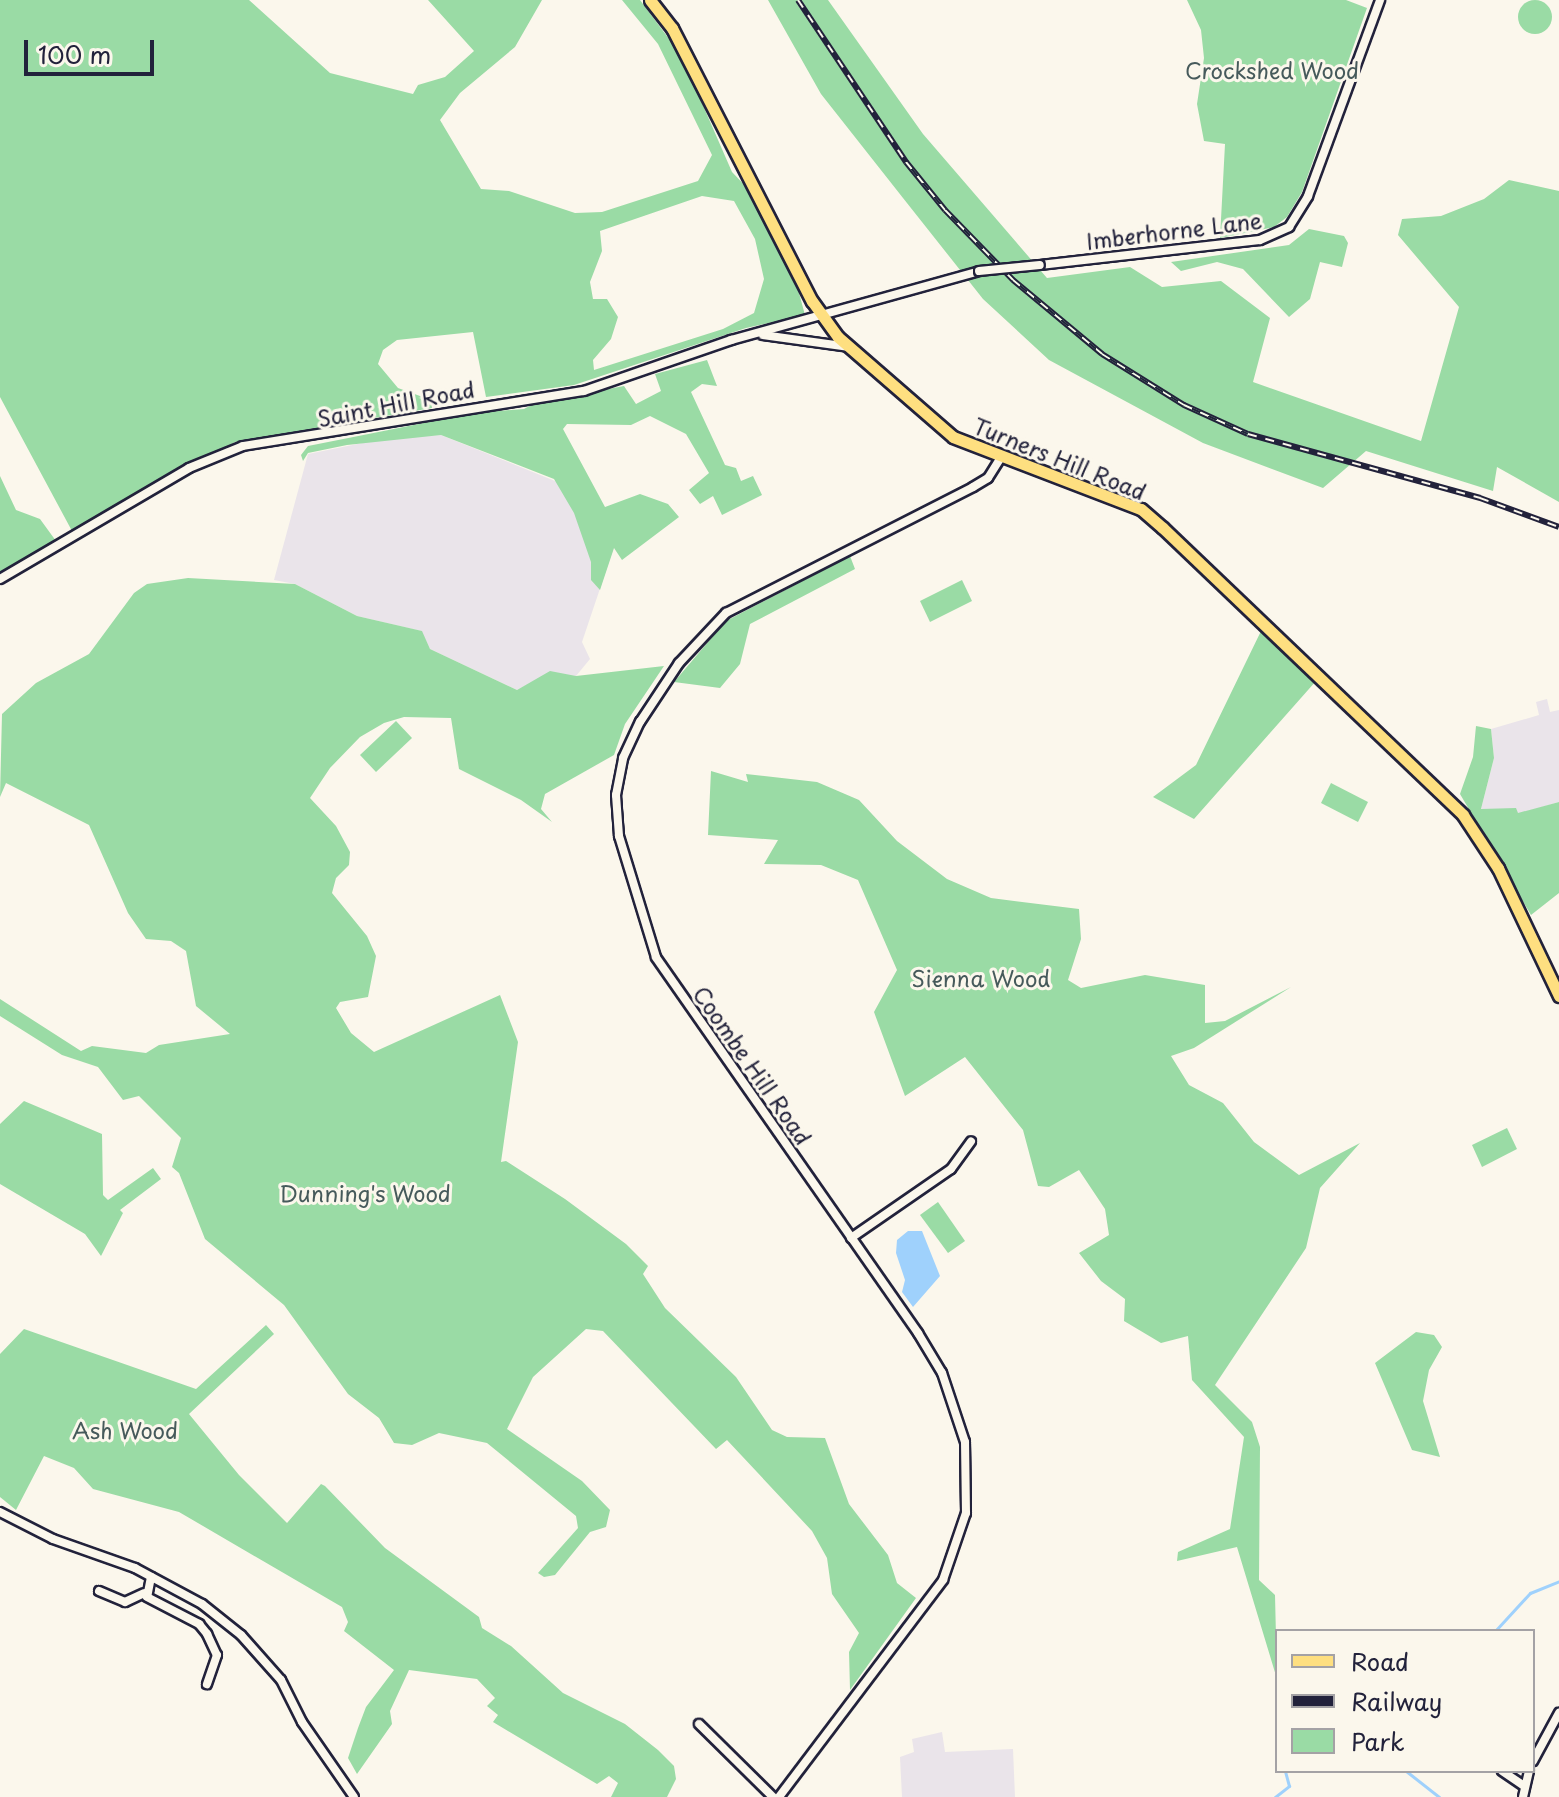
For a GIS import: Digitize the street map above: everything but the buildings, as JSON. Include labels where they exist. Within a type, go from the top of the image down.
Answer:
[{"type":"main road","name":"Turners Hill Road","points":[[650,0],[672,28],[823,318],[850,347],[953,437],[1141,509],[1463,815],[1498,868],[1559,996]]},
{"type":"street","name":"Imberhorne Lane","points":[[823,318],[871,299],[979,271],[1260,240],[1289,227],[1308,196],[1380,0]]},
{"type":"street","name":"Saint Hill Road","points":[[0,579],[211,456],[243,446],[460,408],[584,391],[756,333],[823,318]]},
{"type":"street","points":[[756,333],[850,347]]},
{"type":"street","name":"Coombe Hill Road","points":[[779,1797],[943,1580],[966,1513],[965,1442],[942,1373],[656,957],[619,836],[616,795],[623,758],[640,722],[679,663],[726,613],[973,487],[988,478],[1001,457]]},
{"type":"street","points":[[851,1238],[951,1169],[971,1141]]},
{"type":"street","points":[[0,1512],[151,1577],[202,1604],[241,1635],[281,1680],[302,1722],[354,1797]]},
{"type":"street","points":[[99,1591],[125,1602],[144,1593],[151,1577]]},
{"type":"street","points":[[144,1593],[207,1634],[217,1655],[207,1684]]},
{"type":"street","points":[[1535,1757],[1559,1713]]},
{"type":"street","points":[[699,1724],[773,1797]]},
{"type":"street","points":[[1505,1773],[1524,1786]]},
{"type":"street","points":[[1523,1797],[1528,1773]]},
{"type":"shaded area","points":[[441,435],[560,483],[568,479],[614,547],[582,642],[590,659],[576,676],[538,679],[517,690],[430,649],[421,631],[357,616],[295,584],[274,580],[308,454],[387,438]]},
{"type":"shaded area","points":[[1547,699],[1550,712],[1559,710],[1559,802],[1518,814],[1481,809],[1494,758],[1491,729],[1539,715],[1536,702]]},
{"type":"shaded area","points":[[942,1732],[945,1752],[1013,1749],[1015,1797],[902,1797],[900,1757],[914,1752],[912,1739]]},
{"type":"green space","points":[[0,0],[249,0],[330,73],[413,94],[418,85],[445,77],[474,51],[428,0],[542,0],[515,47],[460,93],[440,120],[481,189],[509,191],[575,213],[602,212],[698,181],[712,155],[658,44],[622,0],[640,0],[681,55],[732,172],[754,195],[796,282],[805,315],[746,328],[574,385],[486,397],[473,332],[397,340],[383,350],[378,364],[398,388],[431,400],[432,408],[235,442],[72,531],[0,397]],"holes":[[[702,196],[734,201],[755,239],[764,279],[754,313],[723,329],[594,370],[593,360],[611,339],[618,317],[607,299],[593,299],[590,282],[602,251],[600,231]]]},
{"type":"green space","points":[[768,0],[828,0],[923,134],[1047,278],[1130,267],[1162,287],[1221,281],[1270,318],[1253,382],[1421,441],[1459,307],[1398,235],[1402,219],[1441,216],[1484,199],[1509,180],[1559,191],[1559,502],[1497,467],[1493,491],[1366,451],[1323,488],[1203,443],[1049,360],[983,299],[821,94]]},
{"type":"green space","name":"Crockshed Wood","points":[[1187,0],[1346,0],[1367,8],[1302,192],[1287,217],[1274,227],[1220,238],[1225,144],[1204,141],[1197,104],[1204,58],[1201,30]]},
{"type":"green space","points":[[1535,0],[1547,5],[1552,17],[1547,29],[1535,34],[1523,29],[1518,17],[1523,5]]},
{"type":"green space","points":[[1309,229],[1344,236],[1348,243],[1342,267],[1320,262],[1310,299],[1289,317],[1243,269],[1217,262],[1181,271],[1171,262],[1289,245]]},
{"type":"green space","points":[[707,360],[717,386],[702,384],[691,392],[725,465],[736,468],[741,481],[753,476],[762,495],[722,515],[713,496],[700,504],[689,490],[709,473],[686,434],[650,416],[631,425],[567,424],[563,429],[605,507],[640,494],[668,504],[679,517],[622,560],[614,548],[600,590],[591,580],[591,562],[574,513],[554,479],[441,435],[347,445],[308,453],[303,461],[301,455],[308,446],[474,413],[524,409],[535,403],[624,386],[636,404],[661,391],[655,374]]},
{"type":"green space","points":[[0,476],[16,510],[40,519],[56,541],[0,573]]},
{"type":"green space","points":[[850,556],[855,569],[750,624],[740,664],[720,688],[674,682],[726,621]]},
{"type":"green space","name":"Dunning's Wood","points":[[188,578],[295,584],[357,616],[422,631],[430,649],[517,690],[550,671],[576,676],[664,666],[625,724],[614,755],[545,794],[541,809],[552,822],[521,800],[459,769],[451,718],[404,717],[384,723],[360,737],[330,768],[310,798],[336,826],[350,852],[349,865],[336,878],[332,893],[367,936],[376,956],[368,997],[340,1002],[336,1008],[351,1033],[374,1052],[500,995],[518,1042],[501,1162],[506,1161],[565,1199],[626,1244],[648,1266],[643,1274],[665,1308],[736,1377],[772,1430],[787,1437],[825,1438],[849,1504],[888,1555],[897,1583],[916,1598],[850,1690],[849,1652],[859,1633],[832,1594],[827,1558],[812,1531],[727,1440],[716,1449],[603,1331],[586,1329],[533,1377],[507,1429],[582,1481],[610,1510],[606,1527],[590,1532],[555,1575],[544,1577],[538,1573],[578,1528],[576,1516],[487,1443],[439,1433],[412,1445],[394,1443],[379,1418],[348,1394],[284,1305],[205,1239],[179,1173],[172,1167],[181,1138],[139,1096],[123,1100],[98,1067],[62,1055],[0,1016],[0,999],[81,1051],[92,1046],[146,1053],[159,1045],[230,1034],[196,1006],[186,951],[171,941],[146,939],[128,913],[89,825],[6,783],[0,797],[2,714],[36,683],[89,654],[134,593],[147,584]]},
{"type":"green space","points":[[962,580],[972,601],[930,622],[920,601]]},
{"type":"green space","points":[[1262,629],[1316,681],[1194,819],[1153,797],[1196,765]]},
{"type":"green space","points":[[396,721],[412,738],[376,772],[360,755]]},
{"type":"green space","points":[[1476,726],[1491,729],[1494,758],[1481,809],[1516,808],[1518,813],[1559,802],[1559,893],[1531,915],[1460,794],[1473,757]]},
{"type":"green space","name":"Sienna Wood","points":[[711,771],[748,782],[746,774],[817,782],[859,800],[897,841],[947,879],[991,898],[1079,909],[1081,939],[1068,980],[1081,988],[1145,975],[1205,985],[1205,1023],[1225,1021],[1291,987],[1194,1048],[1171,1056],[1189,1085],[1223,1103],[1254,1142],[1299,1175],[1360,1143],[1320,1188],[1306,1248],[1215,1385],[1252,1422],[1260,1447],[1259,1580],[1275,1595],[1275,1672],[1237,1547],[1177,1561],[1178,1552],[1230,1529],[1244,1437],[1192,1380],[1188,1336],[1161,1343],[1124,1321],[1125,1299],[1101,1281],[1079,1253],[1109,1235],[1105,1209],[1079,1170],[1049,1187],[1038,1186],[1023,1130],[965,1057],[905,1096],[874,1012],[897,970],[858,880],[821,865],[764,864],[778,840],[708,835]]},
{"type":"green space","points":[[1331,783],[1368,802],[1358,822],[1321,803]]},
{"type":"green space","points":[[24,1101],[102,1134],[103,1195],[108,1200],[153,1168],[161,1179],[120,1210],[123,1213],[101,1256],[85,1234],[0,1184],[0,1124]]},
{"type":"green space","points":[[1507,1128],[1517,1149],[1482,1167],[1472,1145]]},
{"type":"green space","points":[[938,1202],[965,1241],[948,1253],[920,1215]]},
{"type":"green space","name":"Ash Wood","points":[[266,1325],[274,1334],[189,1414],[239,1475],[287,1523],[321,1484],[325,1486],[385,1548],[479,1617],[482,1628],[511,1646],[563,1693],[625,1724],[658,1750],[674,1766],[676,1779],[667,1797],[611,1797],[618,1783],[609,1776],[597,1784],[493,1722],[498,1715],[487,1706],[495,1698],[477,1679],[409,1670],[390,1711],[392,1724],[357,1774],[348,1758],[358,1728],[366,1707],[394,1670],[344,1631],[348,1622],[342,1607],[179,1512],[93,1489],[74,1468],[44,1456],[16,1510],[0,1497],[0,1354],[24,1329],[196,1389]]},
{"type":"green space","points":[[1416,1332],[1434,1335],[1442,1347],[1429,1370],[1423,1401],[1440,1457],[1412,1450],[1375,1363]]},
{"type":"water","points":[[908,1231],[922,1231],[940,1276],[913,1307],[902,1292],[905,1280],[896,1253],[897,1240]]},
{"type":"waterway","points":[[1497,1629],[1530,1593],[1559,1581]]},
{"type":"waterway","points":[[1275,1797],[1289,1786],[1286,1773]]},
{"type":"waterway","points":[[1409,1773],[1439,1797]]},
{"type":"railway","points":[[798,0],[906,162],[945,210],[1013,280],[1102,354],[1184,405],[1248,434],[1480,498],[1559,527]]}]
